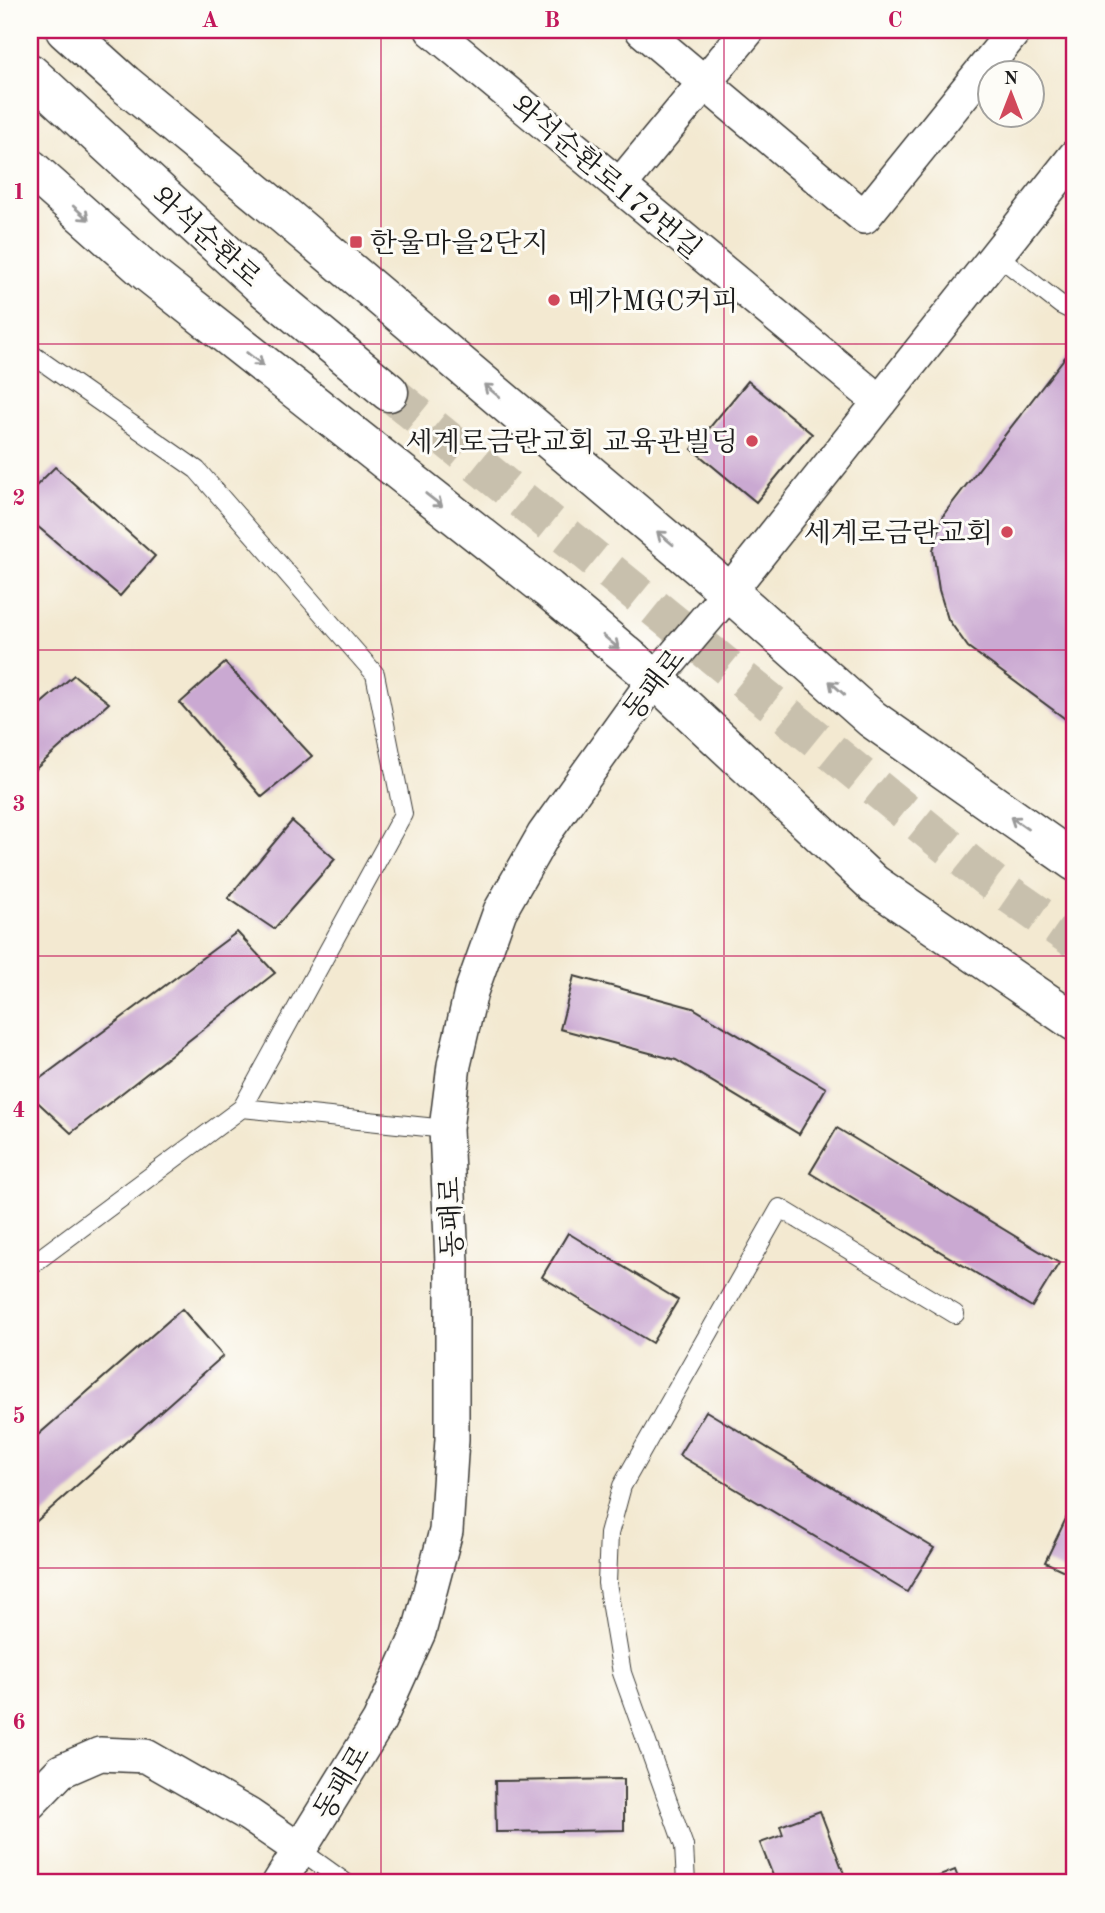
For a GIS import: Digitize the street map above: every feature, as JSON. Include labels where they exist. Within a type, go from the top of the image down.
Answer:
[{"type":"street","points":[[65,30],[125,84],[729,592],[872,719],[1075,862]]},
{"type":"street","name":"와석순환로172번길","points":[[432,30],[880,402]]},
{"type":"street","points":[[642,30],[864,217],[1015,30]]},
{"type":"street","points":[[620,185],[748,30]]},
{"type":"street","name":"와석순환로","points":[[30,73],[265,289],[389,392]]},
{"type":"street","points":[[729,592],[1075,156]]},
{"type":"street","points":[[30,168],[148,274],[548,589],[655,679],[874,884],[1075,1023]]},
{"type":"street","name":"동패로","points":[[278,1883],[384,1708],[419,1632],[446,1531],[452,1438],[452,1262],[446,1129],[454,1065],[471,992],[500,911],[544,834],[655,679],[729,592]]},
{"type":"street","points":[[30,1803],[61,1771],[100,1754],[146,1756],[249,1815],[300,1850]]},
{"type":"lane","points":[[997,255],[1061,305],[1075,312]]},
{"type":"lane","points":[[30,354],[197,470],[374,674],[403,814],[242,1108],[30,1266]]},
{"type":"lane","points":[[242,1108],[446,1129]]},
{"type":"lane","points":[[686,1883],[684,1846],[622,1673],[607,1583],[609,1534],[622,1486],[780,1209],[955,1314]]},
{"type":"lane","points":[[300,1850],[346,1883]]},
{"type":"building","name":"세계로금란교회","points":[[1069,352],[1075,356],[1075,726],[968,647],[948,619],[939,590],[933,550],[944,514]]},
{"type":"building","name":"세계로금란교회 교육관빌딩","points":[[748,381],[812,434],[756,502],[692,449]]},
{"type":"building","points":[[55,467],[155,556],[120,596],[30,520],[30,492]]},
{"type":"building","points":[[225,663],[312,756],[262,797],[180,703]]},
{"type":"building","points":[[74,675],[109,703],[30,774],[30,713]]},
{"type":"building","points":[[292,821],[335,859],[274,929],[228,898]]},
{"type":"building","points":[[237,932],[275,973],[71,1133],[30,1095],[30,1086]]},
{"type":"building","points":[[574,976],[693,1008],[826,1088],[799,1134],[676,1060],[560,1029]]},
{"type":"building","points":[[837,1128],[1059,1263],[1032,1307],[810,1173]]},
{"type":"building","points":[[568,1233],[678,1300],[652,1343],[542,1277]]},
{"type":"building","points":[[182,1309],[223,1356],[30,1527],[30,1442]]},
{"type":"building","points":[[706,1411],[934,1548],[907,1592],[679,1455]]},
{"type":"building","points":[[1075,1500],[1075,1576],[1045,1562]]},
{"type":"building","points":[[624,1779],[624,1830],[496,1832],[495,1781]]},
{"type":"building","points":[[820,1811],[846,1879],[837,1883],[776,1883],[760,1843],[783,1835],[780,1826]]},
{"type":"building","points":[[955,1870],[960,1883],[922,1883]]},
{"type":"tunnel","points":[[389,392],[993,883],[1075,940]]},
{"type":"place","name":"한울마을2단지","points":[[356,242]]},
{"type":"place","name":"메가MGC커피","points":[[554,300]]},
{"type":"place","name":"세계로금란교회 교육관빌딩","points":[[752,441]]},
{"type":"place","name":"세계로금란교회","points":[[1007,532]]}]
